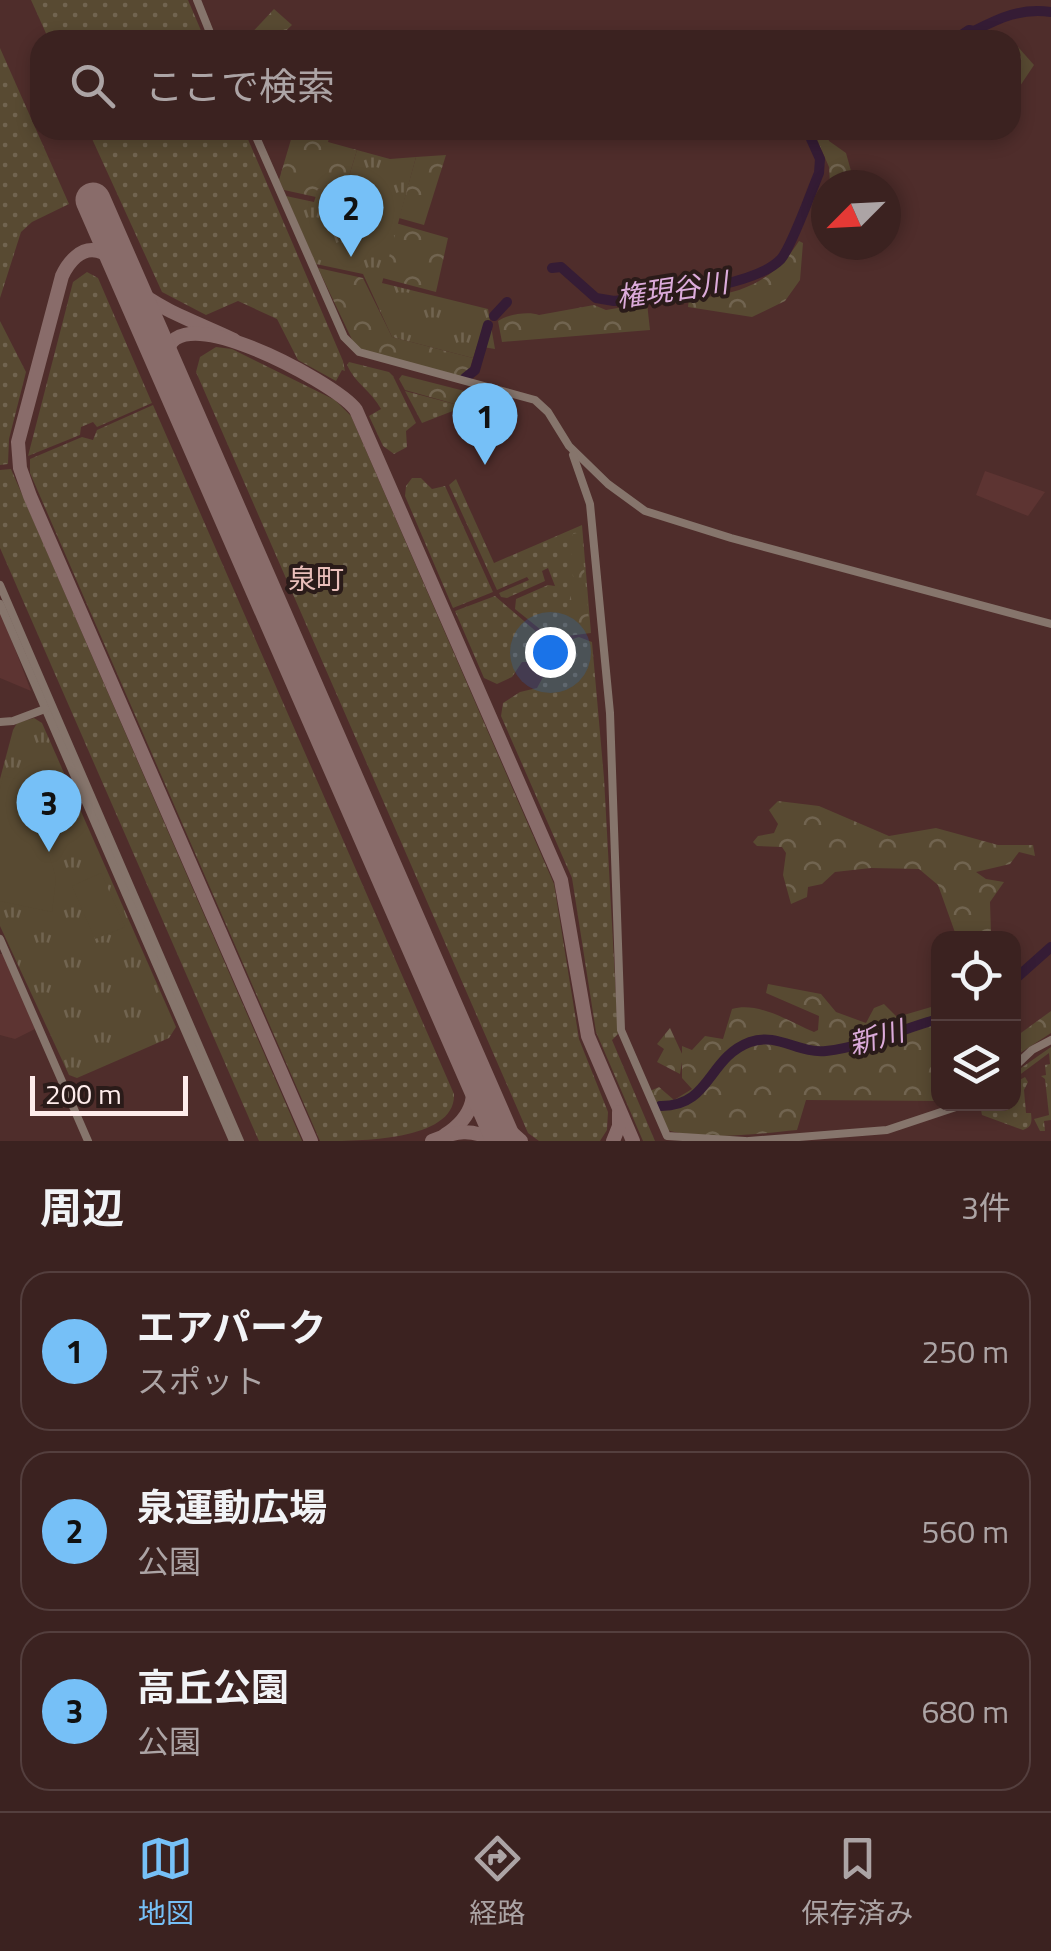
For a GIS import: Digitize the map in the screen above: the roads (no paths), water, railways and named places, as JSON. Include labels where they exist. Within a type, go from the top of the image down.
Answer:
[{"type":"street","points":[[197,0],[210,30]]},
{"type":"street","points":[[257,140],[348,344],[366,354],[535,400],[548,412],[583,476],[590,504],[613,748],[622,1032],[667,1136],[747,1141],[887,1130],[943,1111]]},
{"type":"street","points":[[569,446],[608,484],[645,511],[1051,624]]},
{"type":"street","points":[[1,590],[236,1141]]},
{"type":"street","points":[[0,604],[236,1141]]},
{"type":"street","points":[[0,722],[44,709]]},
{"type":"street","points":[[0,939],[88,1141]]},
{"type":"street","points":[[1021,1061],[1051,1040]]},
{"type":"waterway","name":"権現谷川","points":[[976,30],[1011,15],[1051,12]]},
{"type":"waterway","name":"権現谷川","points":[[552,268],[561,267],[596,298],[614,301],[702,289],[768,269],[785,252],[819,173],[820,159],[811,140]]},
{"type":"waterway","name":"権現谷川","points":[[494,316],[507,302]]},
{"type":"waterway","name":"権現谷川","points":[[465,378],[475,370],[488,325]]},
{"type":"waterway","name":"新川","points":[[1021,974],[1051,947]]},
{"type":"waterway","name":"新川","points":[[660,1106],[690,1099],[725,1059],[750,1042],[779,1041],[826,1051],[869,1042],[932,1021]]},
{"type":"place","name":"泉運動広場","points":[[351,257]]},
{"type":"place","name":"エアパーク","points":[[485,465]]},
{"type":"place","name":"高丘公園","points":[[49,852]]},
{"type":"district","name":"泉町","points":[[316,578]]}]
